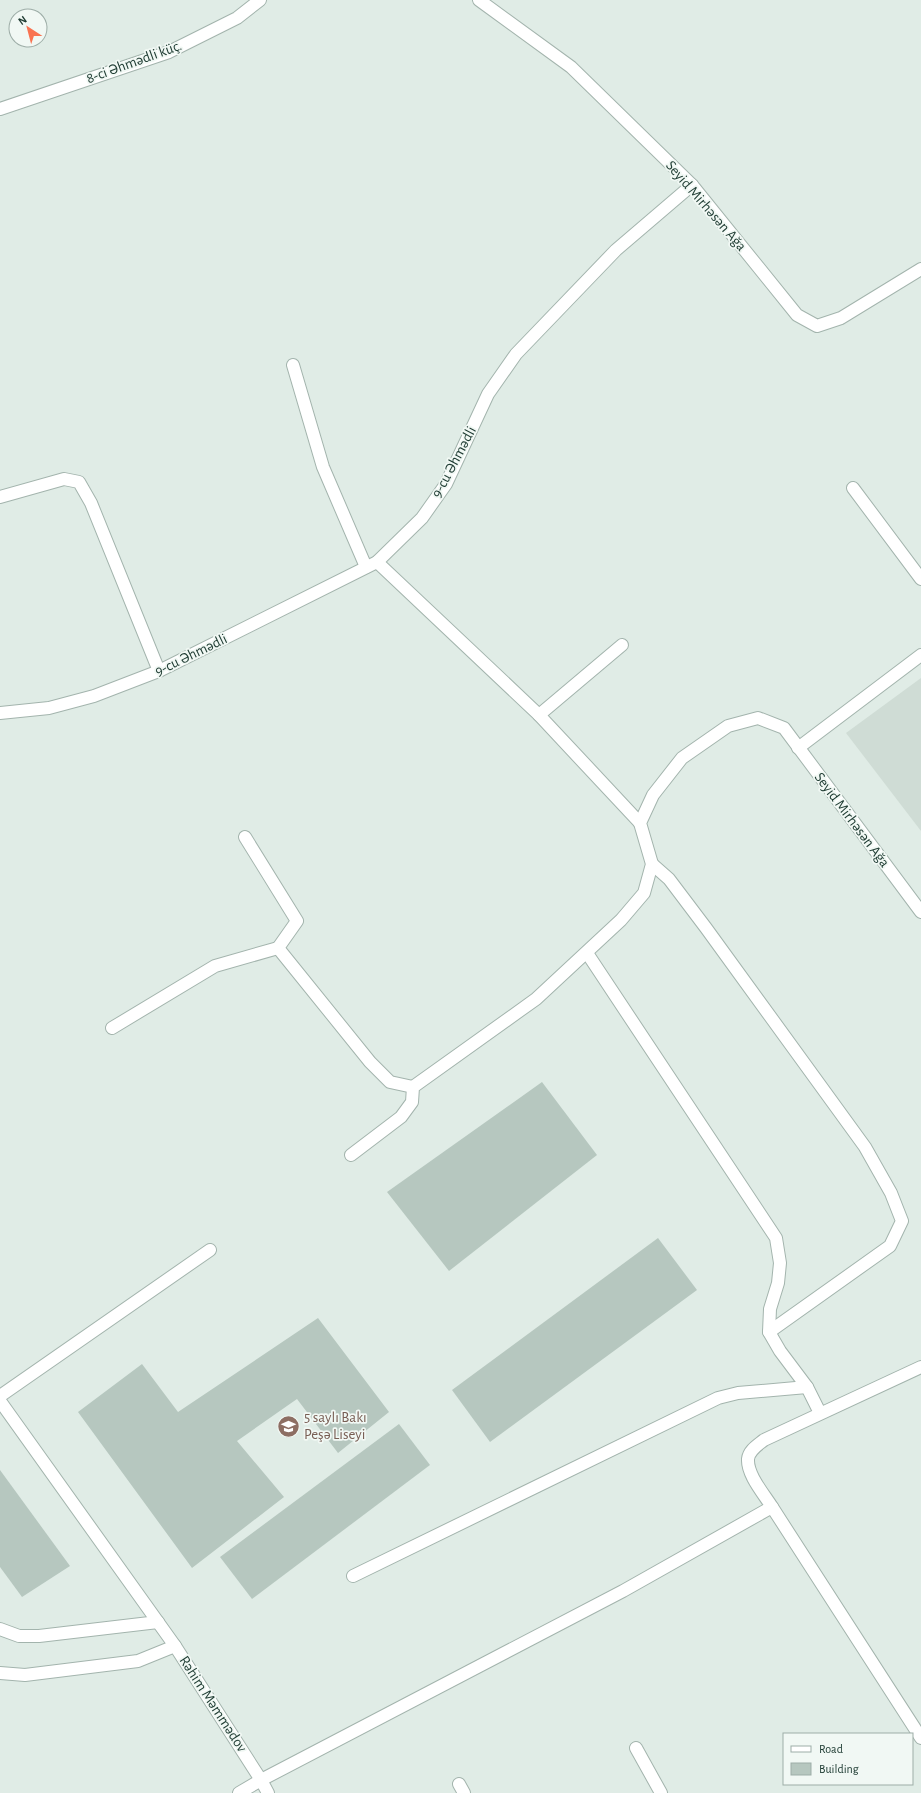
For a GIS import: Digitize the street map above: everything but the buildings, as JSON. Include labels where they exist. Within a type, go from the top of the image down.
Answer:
[{"type":"street","name":"8-ci Əhmədli küç.","points":[[0,109],[169,52],[236,18],[260,0]]},
{"type":"street","name":"Seyid Mirhəsən Ağa","points":[[479,0],[571,68],[692,185],[797,314],[817,326],[841,318],[921,269]]},
{"type":"street","name":"9-cu Əhmədli","points":[[0,713],[49,708],[94,696],[159,671],[377,562],[422,518],[446,484],[488,394],[516,354],[616,250],[692,185]]},
{"type":"street","points":[[293,365],[323,467],[366,567]]},
{"type":"street","points":[[0,497],[64,479],[79,482],[91,503],[159,671]]},
{"type":"street","points":[[853,488],[921,579]]},
{"type":"street","points":[[278,948],[370,1062],[390,1082],[413,1087],[536,999],[587,953],[621,920],[644,893],[652,864],[640,823],[539,715],[377,562]]},
{"type":"street","points":[[539,715],[622,645]]},
{"type":"street","points":[[798,748],[921,655]]},
{"type":"street","name":"Seyid Mirhəsən Ağa","points":[[640,823],[654,795],[682,758],[728,726],[758,718],[784,728],[921,912]]},
{"type":"street","points":[[112,1028],[216,966],[278,948],[297,921],[245,837]]},
{"type":"street","points":[[652,864],[669,879],[865,1147],[891,1193],[902,1221],[890,1246],[769,1332]]},
{"type":"street","points":[[587,953],[776,1238],[780,1263],[778,1283],[770,1309],[769,1332],[780,1351],[807,1387],[820,1413]]},
{"type":"street","points":[[351,1154],[401,1117],[412,1102],[413,1087]]},
{"type":"street","points":[[0,1396],[210,1250]]},
{"type":"street","points":[[921,1367],[764,1440],[752,1449],[748,1458],[751,1472],[772,1507],[921,1738]]},
{"type":"street","points":[[353,1576],[718,1398],[738,1393],[807,1387]]},
{"type":"street","points":[[0,1401],[175,1646]]},
{"type":"street","points":[[239,1793],[261,1780],[623,1590],[772,1507]]},
{"type":"street","points":[[0,1629],[19,1636],[39,1636],[158,1622]]},
{"type":"street","name":"Rəhim Məmmədov","points":[[0,1673],[37,1674],[138,1661],[175,1646],[268,1793]]},
{"type":"street","points":[[636,1748],[661,1793]]},
{"type":"shaded area","points":[[921,678],[921,831],[846,733]]},
{"type":"place","name":"5 saylı Bakı Peşə Liseyi","points":[[288,1426]]}]
